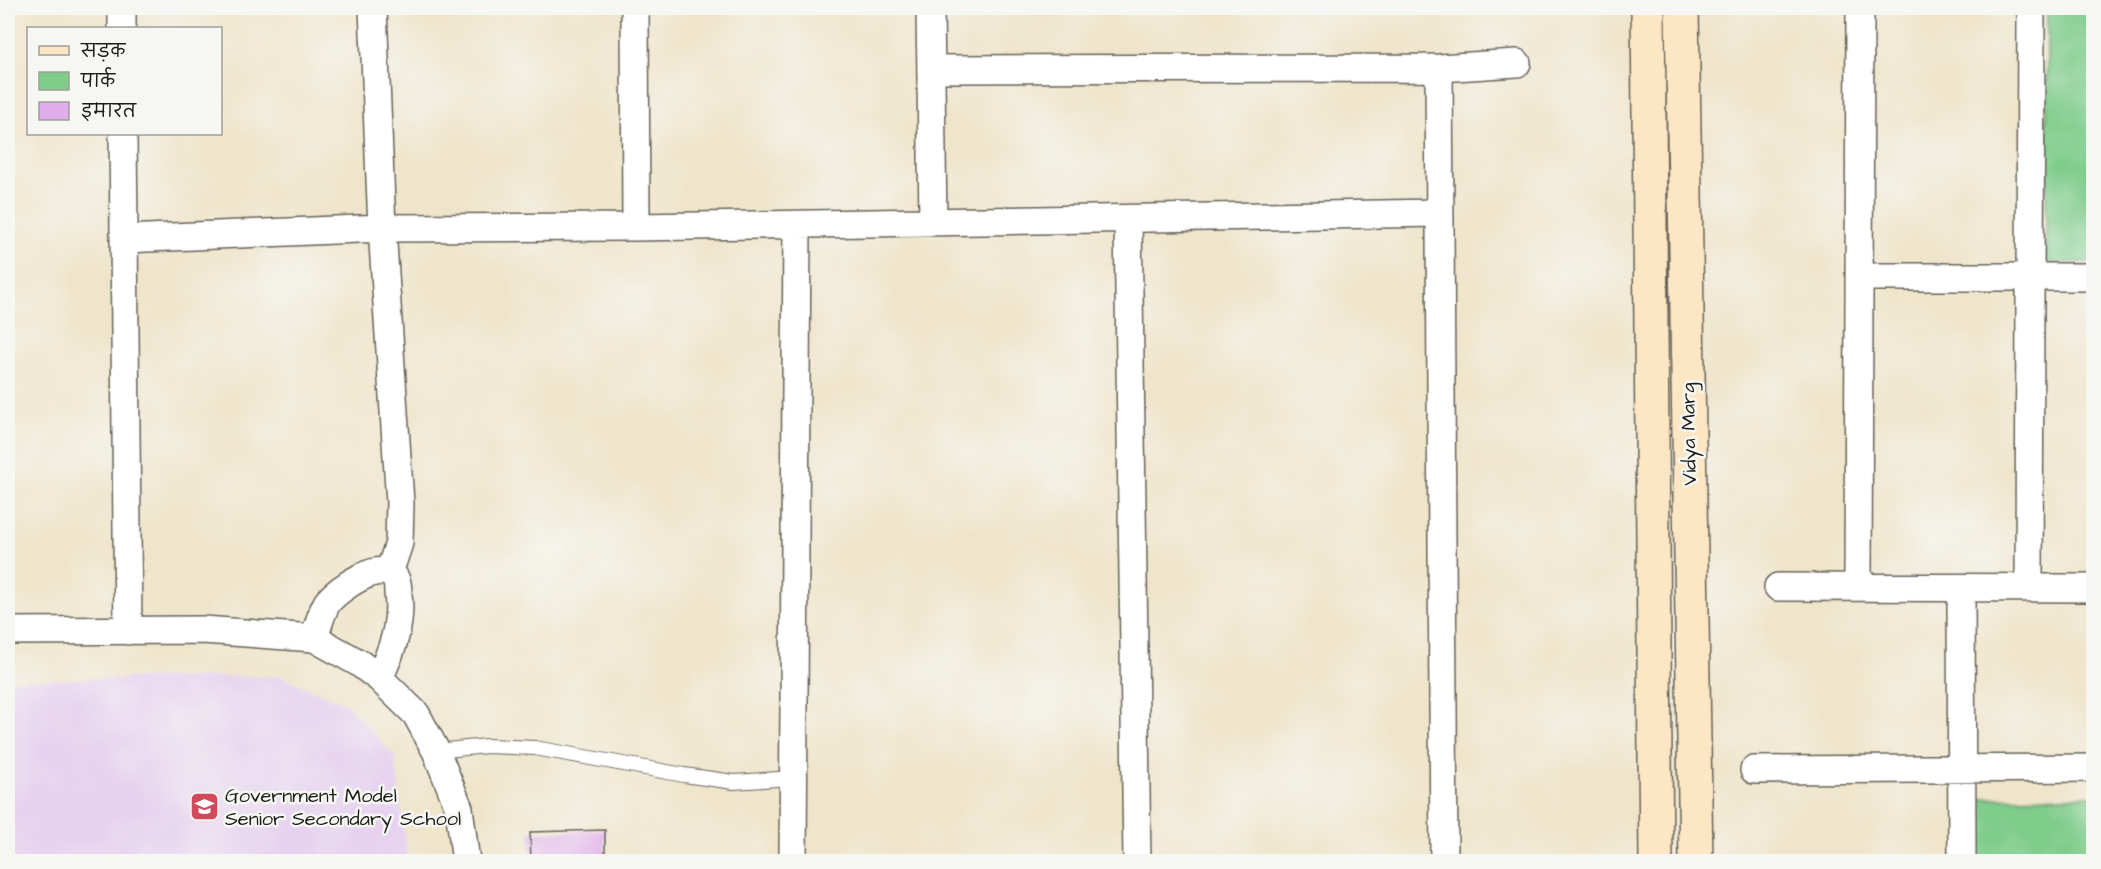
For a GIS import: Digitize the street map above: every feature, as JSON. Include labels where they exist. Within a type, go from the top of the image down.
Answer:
[{"type":"main road","name":"Vidya Marg","points":[[1647,8],[1656,861]]},
{"type":"main road","name":"Vidya Marg","points":[[1682,8],[1696,861]]},
{"type":"street","points":[[122,8],[122,27]]},
{"type":"street","points":[[373,8],[382,228],[400,503],[399,543],[389,573]]},
{"type":"street","points":[[635,8],[636,227]]},
{"type":"street","points":[[930,8],[933,222]]},
{"type":"street","points":[[1858,587],[1860,8]]},
{"type":"street","points":[[2029,588],[2031,8]]},
{"type":"street","points":[[931,69],[1439,68],[1517,63]]},
{"type":"street","points":[[1439,68],[1444,861]]},
{"type":"street","points":[[123,135],[128,631]]},
{"type":"street","points":[[124,240],[382,228],[797,225],[1439,213]]},
{"type":"street","points":[[1128,219],[1137,861]]},
{"type":"street","points":[[793,861],[797,225]]},
{"type":"street","points":[[1859,277],[2094,277]]},
{"type":"street","points":[[314,638],[326,605],[337,591],[375,572],[389,573],[396,580],[399,601],[398,628],[391,654],[379,678]]},
{"type":"street","points":[[1778,587],[2094,588]]},
{"type":"street","points":[[1961,588],[1962,861]]},
{"type":"street","points":[[8,631],[203,630],[314,638],[379,678],[416,714],[436,751],[459,808],[466,861]]},
{"type":"street","points":[[1754,770],[2094,768]]},
{"type":"lane","points":[[436,751],[487,746],[535,748],[734,782],[793,778]]},
{"type":"shaded area","name":"Government Model Senior Secondary School","points":[[280,676],[348,705],[395,757],[408,861],[8,861],[8,680]]},
{"type":"green space","points":[[2047,8],[2093,8],[2093,262],[2046,263]]},
{"type":"green space","points":[[2093,796],[2093,861],[1971,861],[1969,799]]},
{"type":"building","points":[[605,830],[605,862],[531,862],[530,832]]},
{"type":"place","name":"Government Model Senior Secondary School","points":[[204,807]]}]
